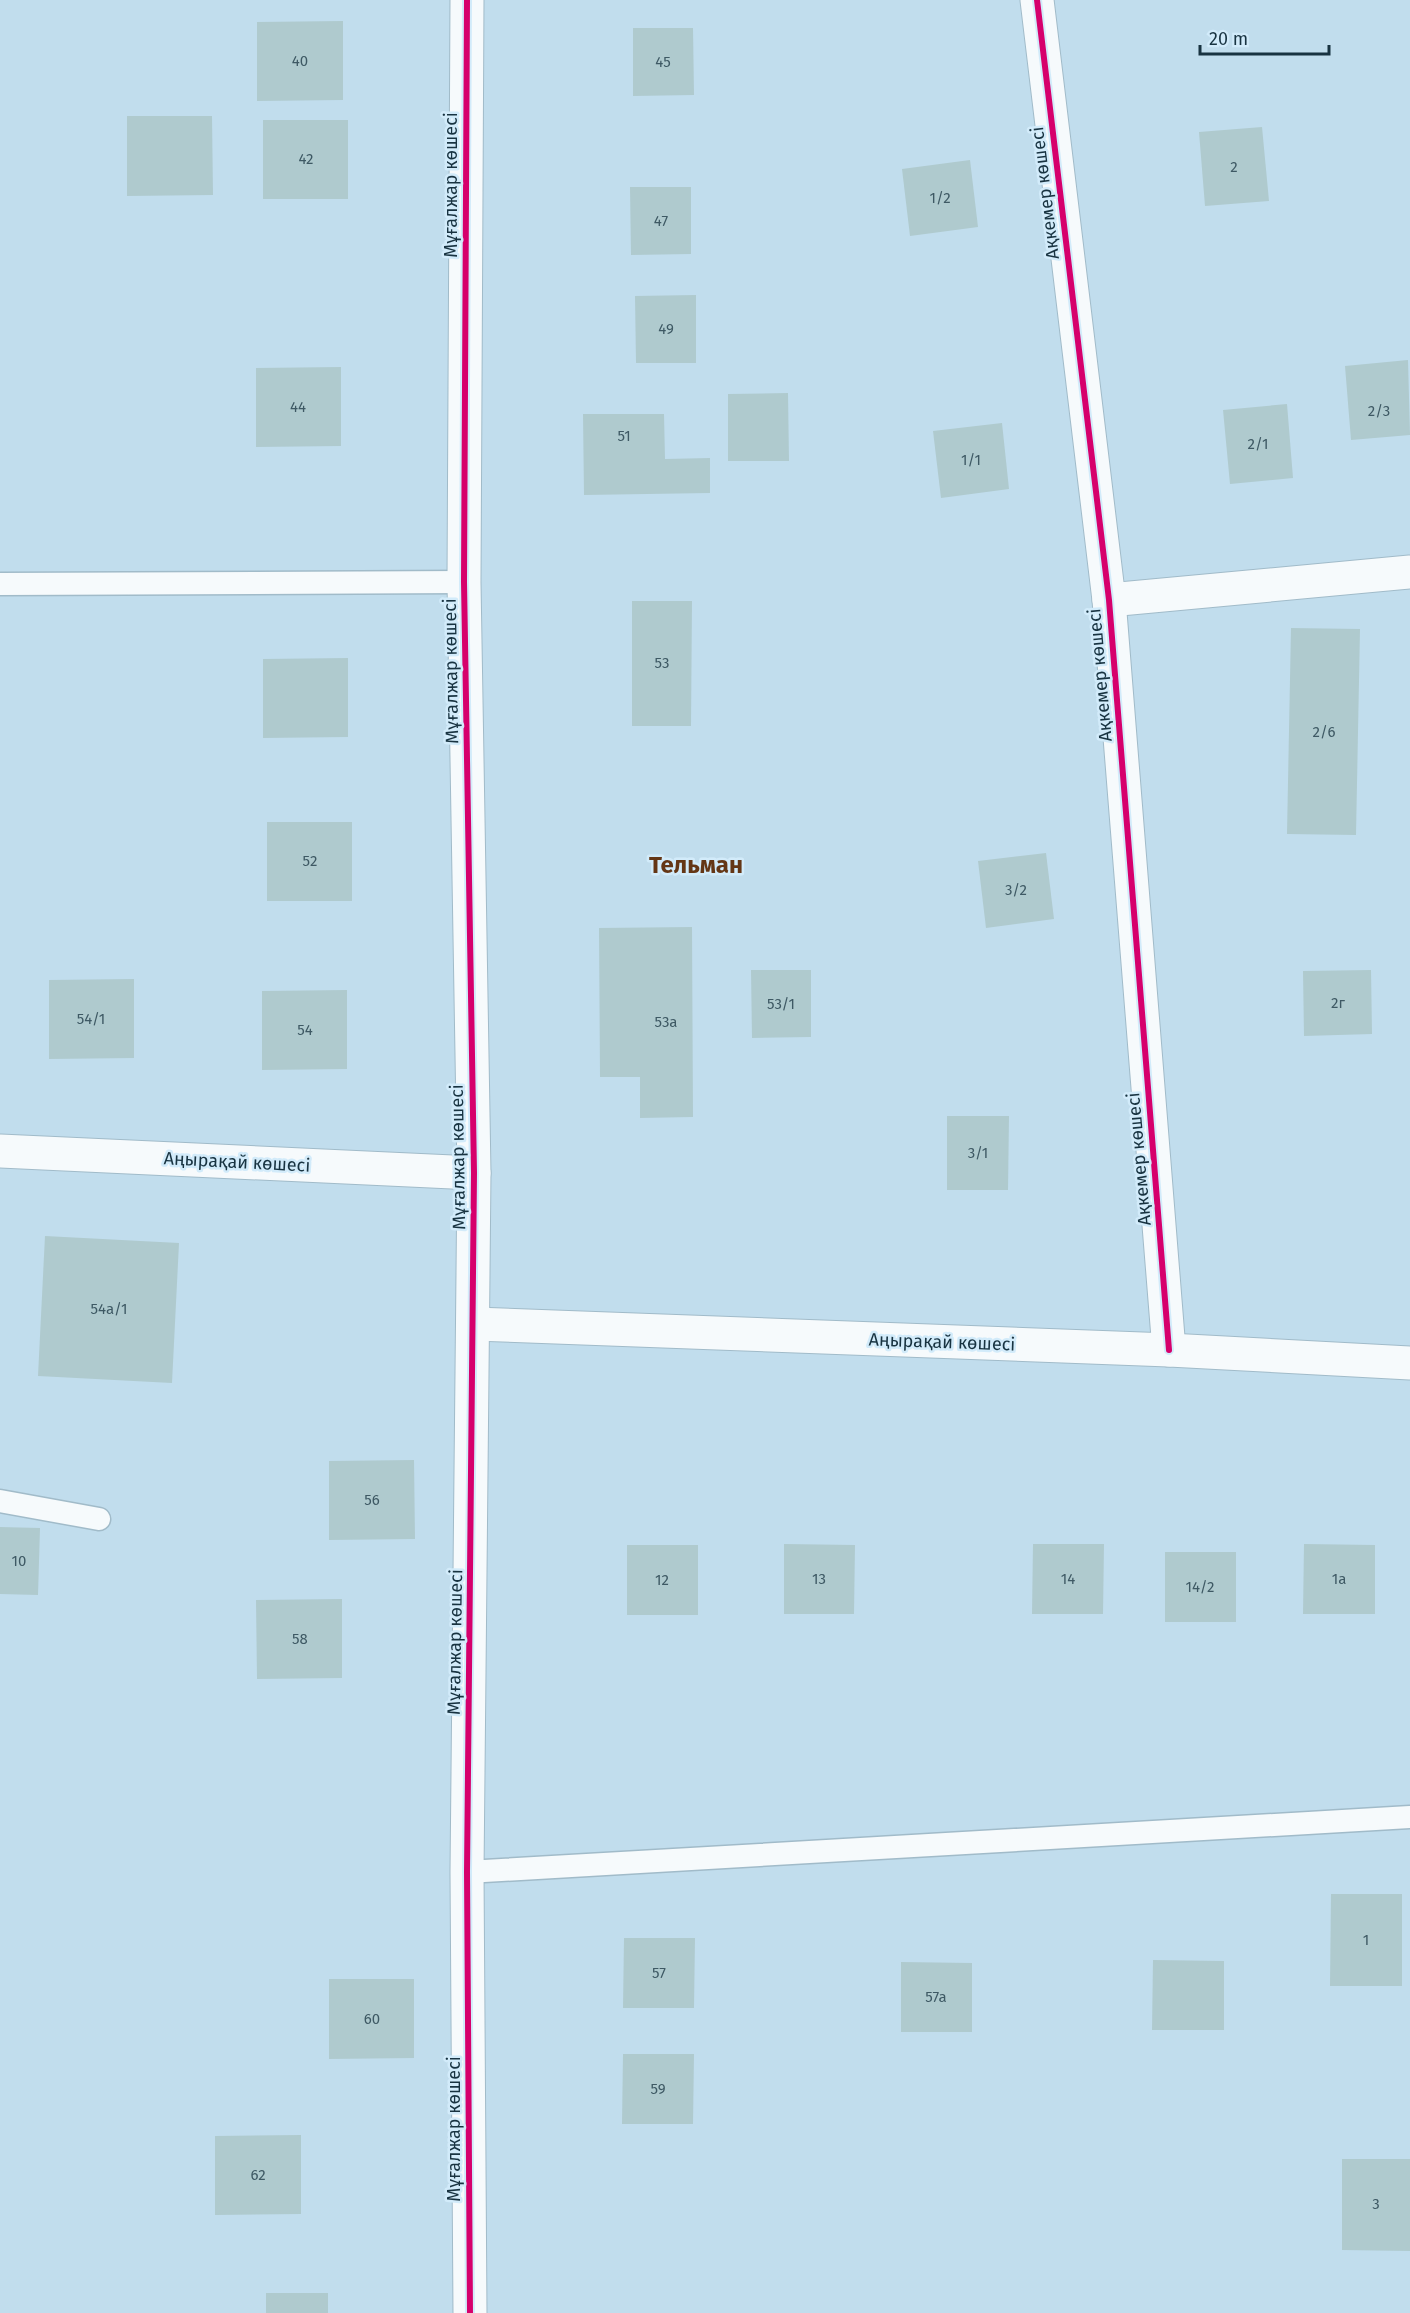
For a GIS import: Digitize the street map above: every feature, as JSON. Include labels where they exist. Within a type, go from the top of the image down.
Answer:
[{"type":"street","name":"Мұғалжар көшесі","points":[[467,0],[464,582],[474,1173],[467,1872],[470,2313]]},
{"type":"street","name":"Ақкемер көшесі","points":[[1037,0],[1109,600],[1169,1350]]},
{"type":"street","points":[[1109,600],[1410,572]]},
{"type":"street","name":"Аңырақай көшесі","points":[[0,1150],[474,1173]]},
{"type":"street","name":"Аңырақай көшесі","points":[[474,1324],[1169,1350],[1410,1363]]},
{"type":"lane","points":[[0,585],[464,582]]},
{"type":"lane","points":[[0,1501],[99,1519]]},
{"type":"lane","points":[[467,1872],[1410,1817]]},
{"type":"building","points":[[343,21],[343,100],[257,101],[257,22]]},
{"type":"building","points":[[633,28],[693,28],[694,95],[633,96]]},
{"type":"building","points":[[127,116],[212,116],[213,195],[127,196]]},
{"type":"building","points":[[263,120],[348,120],[348,199],[263,199]]},
{"type":"building","points":[[1262,127],[1269,201],[1205,206],[1199,132]]},
{"type":"building","points":[[970,160],[978,227],[910,236],[902,169]]},
{"type":"building","points":[[630,187],[691,187],[691,254],[631,255]]},
{"type":"building","points":[[696,295],[696,363],[636,363],[635,296]]},
{"type":"building","points":[[1408,360],[1410,435],[1351,440],[1345,366]]},
{"type":"building","points":[[341,367],[341,446],[256,447],[256,368]]},
{"type":"building","points":[[788,393],[789,461],[728,461],[728,394]]},
{"type":"building","points":[[1287,404],[1293,478],[1230,484],[1223,410]]},
{"type":"building","points":[[583,414],[664,414],[665,459],[710,458],[710,493],[584,495]]},
{"type":"building","points":[[1002,423],[1009,489],[941,498],[933,431]]},
{"type":"building","points":[[632,601],[692,601],[691,726],[632,726]]},
{"type":"building","points":[[1291,628],[1360,629],[1356,835],[1287,834]]},
{"type":"building","points":[[348,658],[348,737],[263,738],[263,659]]},
{"type":"building","points":[[267,822],[352,822],[352,901],[267,901]]},
{"type":"building","points":[[1046,853],[1054,919],[986,928],[978,861]]},
{"type":"building","points":[[692,927],[693,1117],[640,1118],[640,1077],[600,1077],[599,928]]},
{"type":"building","points":[[751,970],[811,970],[811,1037],[752,1038]]},
{"type":"building","points":[[1371,970],[1372,1034],[1304,1036],[1303,971]]},
{"type":"building","points":[[134,979],[134,1058],[49,1059],[49,980]]},
{"type":"building","points":[[347,990],[347,1069],[262,1070],[262,991]]},
{"type":"building","points":[[947,1116],[1009,1116],[1008,1190],[947,1190]]},
{"type":"building","points":[[45,1236],[179,1243],[172,1383],[38,1376]]},
{"type":"building","points":[[414,1460],[415,1539],[329,1540],[329,1461]]},
{"type":"building","points":[[0,1527],[40,1528],[38,1595],[0,1594]]},
{"type":"building","points":[[784,1544],[855,1545],[854,1614],[784,1614]]},
{"type":"building","points":[[1033,1544],[1104,1544],[1103,1614],[1032,1614]]},
{"type":"building","points":[[1304,1544],[1375,1545],[1375,1614],[1303,1614]]},
{"type":"building","points":[[627,1545],[698,1545],[698,1615],[627,1615]]},
{"type":"building","points":[[1165,1552],[1236,1552],[1236,1622],[1165,1622]]},
{"type":"building","points":[[342,1599],[342,1678],[257,1679],[256,1600]]},
{"type":"building","points":[[1331,1894],[1402,1894],[1402,1986],[1330,1986]]},
{"type":"building","points":[[624,1938],[695,1938],[694,2008],[623,2008]]},
{"type":"building","points":[[1153,1960],[1224,1961],[1224,2030],[1152,2030]]},
{"type":"building","points":[[901,1962],[972,1963],[972,2032],[901,2032]]},
{"type":"building","points":[[329,1979],[414,1979],[414,2058],[329,2059]]},
{"type":"building","points":[[623,2054],[694,2054],[693,2124],[622,2124]]},
{"type":"building","points":[[301,2135],[301,2214],[215,2215],[215,2136]]},
{"type":"building","points":[[1342,2159],[1410,2159],[1410,2251],[1342,2250]]},
{"type":"building","points":[[266,2293],[328,2293],[328,2313],[266,2313]]},
{"type":"cycle path","points":[[467,0],[464,582],[474,1173],[467,1872],[470,2313]]},
{"type":"cycle path","points":[[1037,0],[1109,600],[1169,1350]]},
{"type":"district","name":"Тельман","points":[[696,865]]}]
